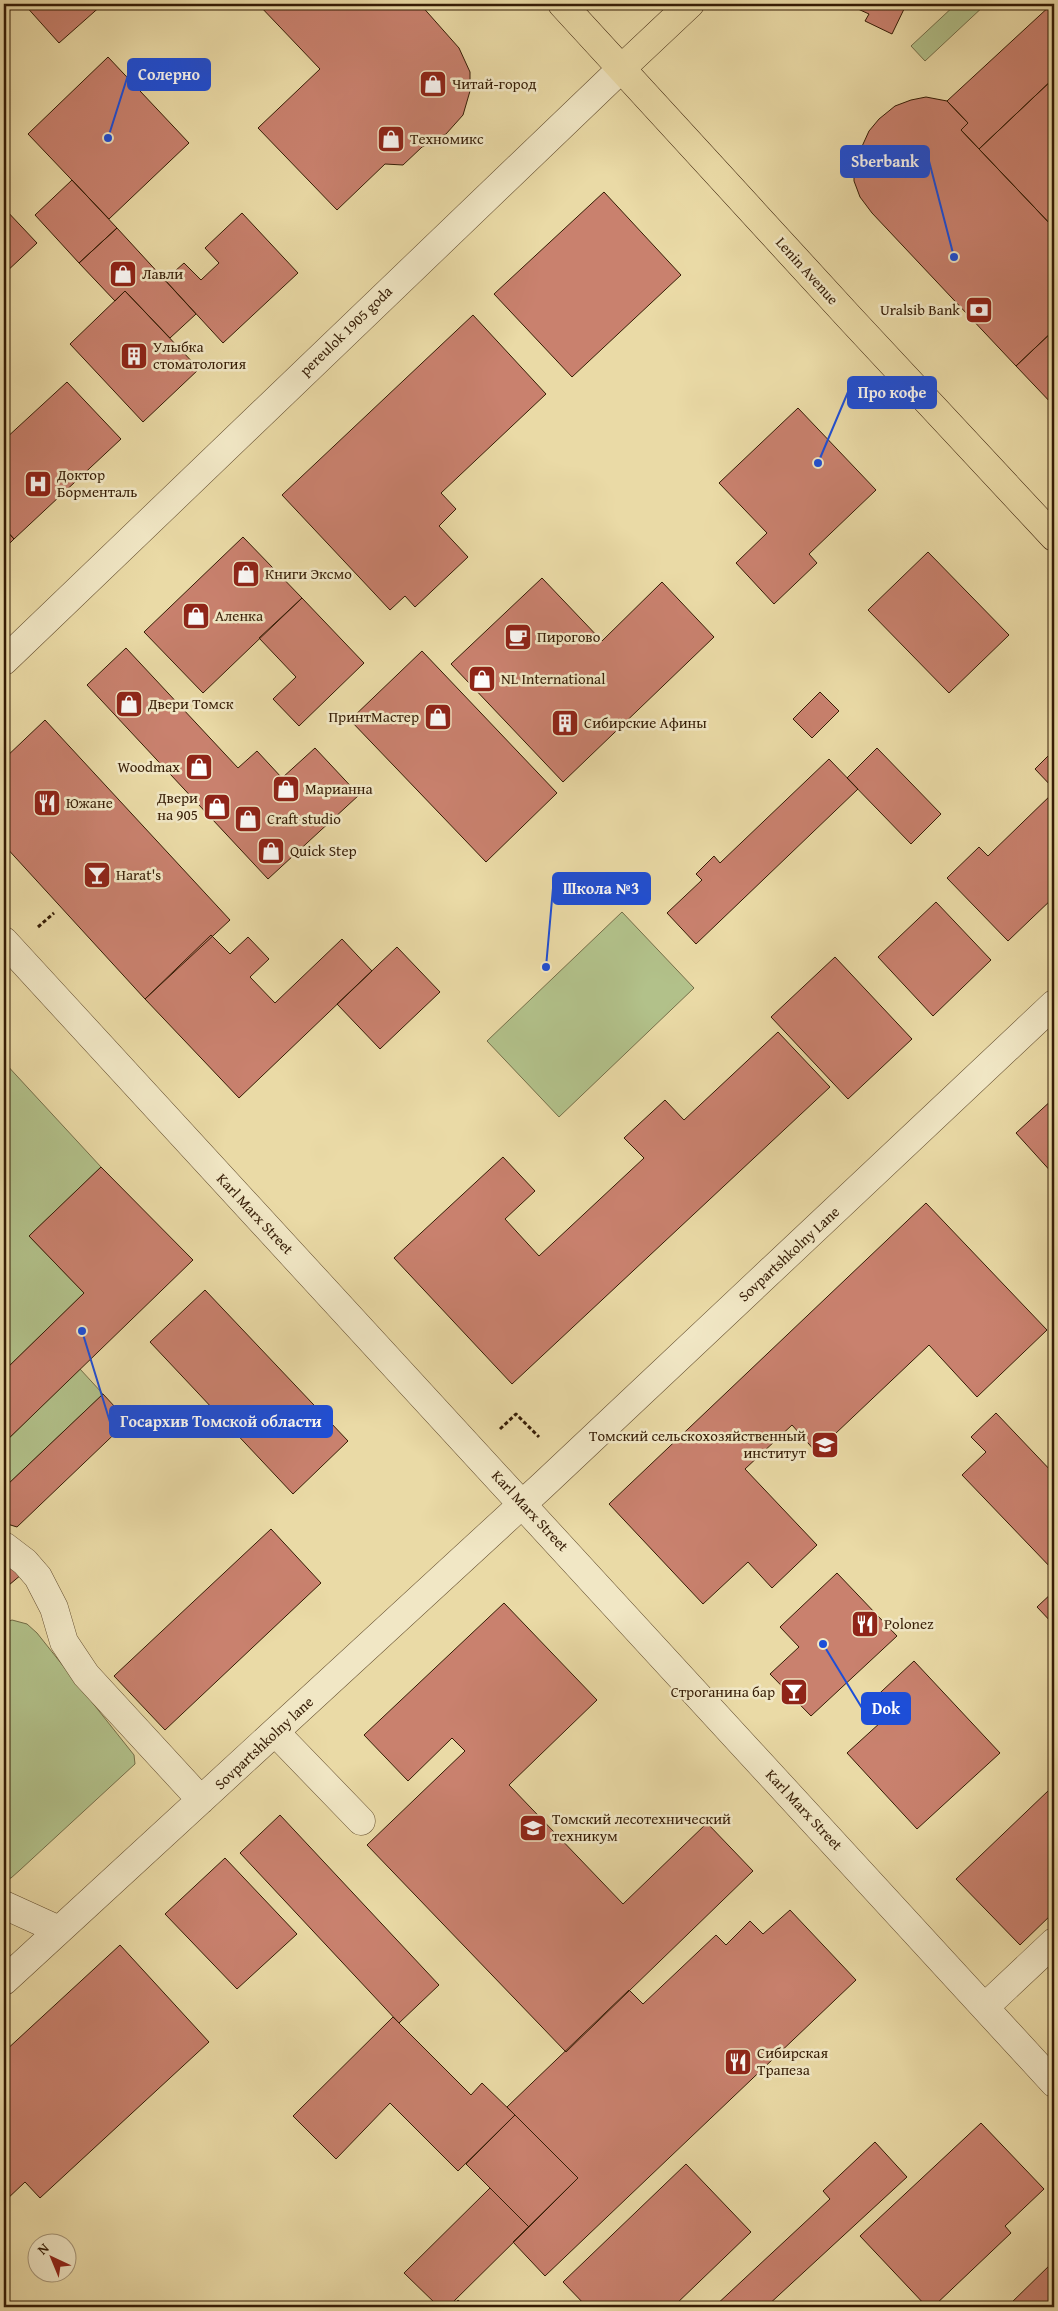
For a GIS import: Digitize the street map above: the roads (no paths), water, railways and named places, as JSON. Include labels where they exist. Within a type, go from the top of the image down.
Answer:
[{"type":"main road","name":"Lenin Avenue","points":[[562,4],[1054,537]]},
{"type":"main road","name":"pereulok 1905 goda","points":[[622,68],[690,4]]},
{"type":"street","name":"pereulok 1905 goda","points":[[4,661],[622,68]]},
{"type":"street","name":"Karl Marx Street","points":[[4,941],[1054,2083]]},
{"type":"street","name":"Sovpartshkolny Lane","points":[[523,1504],[1054,1004]]},
{"type":"street","name":"Sovpartshkolny lane","points":[[4,1981],[523,1504]]},
{"type":"street","points":[[4,1546],[25,1562],[38,1577],[54,1608],[64,1642],[86,1675],[201,1800]]},
{"type":"street","points":[[275,1732],[361,1821]]},
{"type":"street","points":[[4,1905],[59,1930]]},
{"type":"street","points":[[985,2007],[1054,1942]]},
{"type":"place","name":"Читай-город","points":[[433,84]]},
{"type":"place","name":"Солерно","points":[[108,138]]},
{"type":"place","name":"Техномикс","points":[[391,139]]},
{"type":"place","name":"Sberbank","points":[[954,257]]},
{"type":"place","name":"Лавли","points":[[123,274]]},
{"type":"place","name":"Uralsib Bank","points":[[979,310]]},
{"type":"place","name":"Улыбка стоматология","points":[[134,356]]},
{"type":"place","name":"Про кофе","points":[[818,463]]},
{"type":"place","name":"Доктор Борменталь","points":[[38,484]]},
{"type":"place","name":"Книги Эксмо","points":[[246,574]]},
{"type":"place","name":"Аленка","points":[[196,616]]},
{"type":"place","name":"Пирогово","points":[[518,637]]},
{"type":"place","name":"NL International","points":[[482,679]]},
{"type":"place","name":"Двери Томск","points":[[129,704]]},
{"type":"place","name":"ПринтМастер","points":[[438,717]]},
{"type":"place","name":"Сибирские Афины","points":[[565,723]]},
{"type":"place","name":"Woodmax","points":[[199,767]]},
{"type":"place","name":"Марианна","points":[[286,789]]},
{"type":"place","name":"Южане","points":[[47,803]]},
{"type":"place","name":"Двери на 905","points":[[217,807]]},
{"type":"place","name":"Craft studio","points":[[248,819]]},
{"type":"place","name":"Quick Step","points":[[271,851]]},
{"type":"place","name":"Harat's","points":[[97,875]]},
{"type":"place","name":"Школа №3","points":[[546,967]]},
{"type":"place","name":"Госархив Томской области","points":[[82,1331]]},
{"type":"place","name":"Томский сельскохозяйственный институт","points":[[825,1445]]},
{"type":"place","name":"Polonez","points":[[865,1624]]},
{"type":"place","name":"Dok","points":[[823,1644]]},
{"type":"place","name":"Строганина бар","points":[[794,1692]]},
{"type":"place","name":"Томский лесотехнический техникум","points":[[533,1828]]},
{"type":"place","name":"Сибирская Трапеза","points":[[738,2062]]}]
